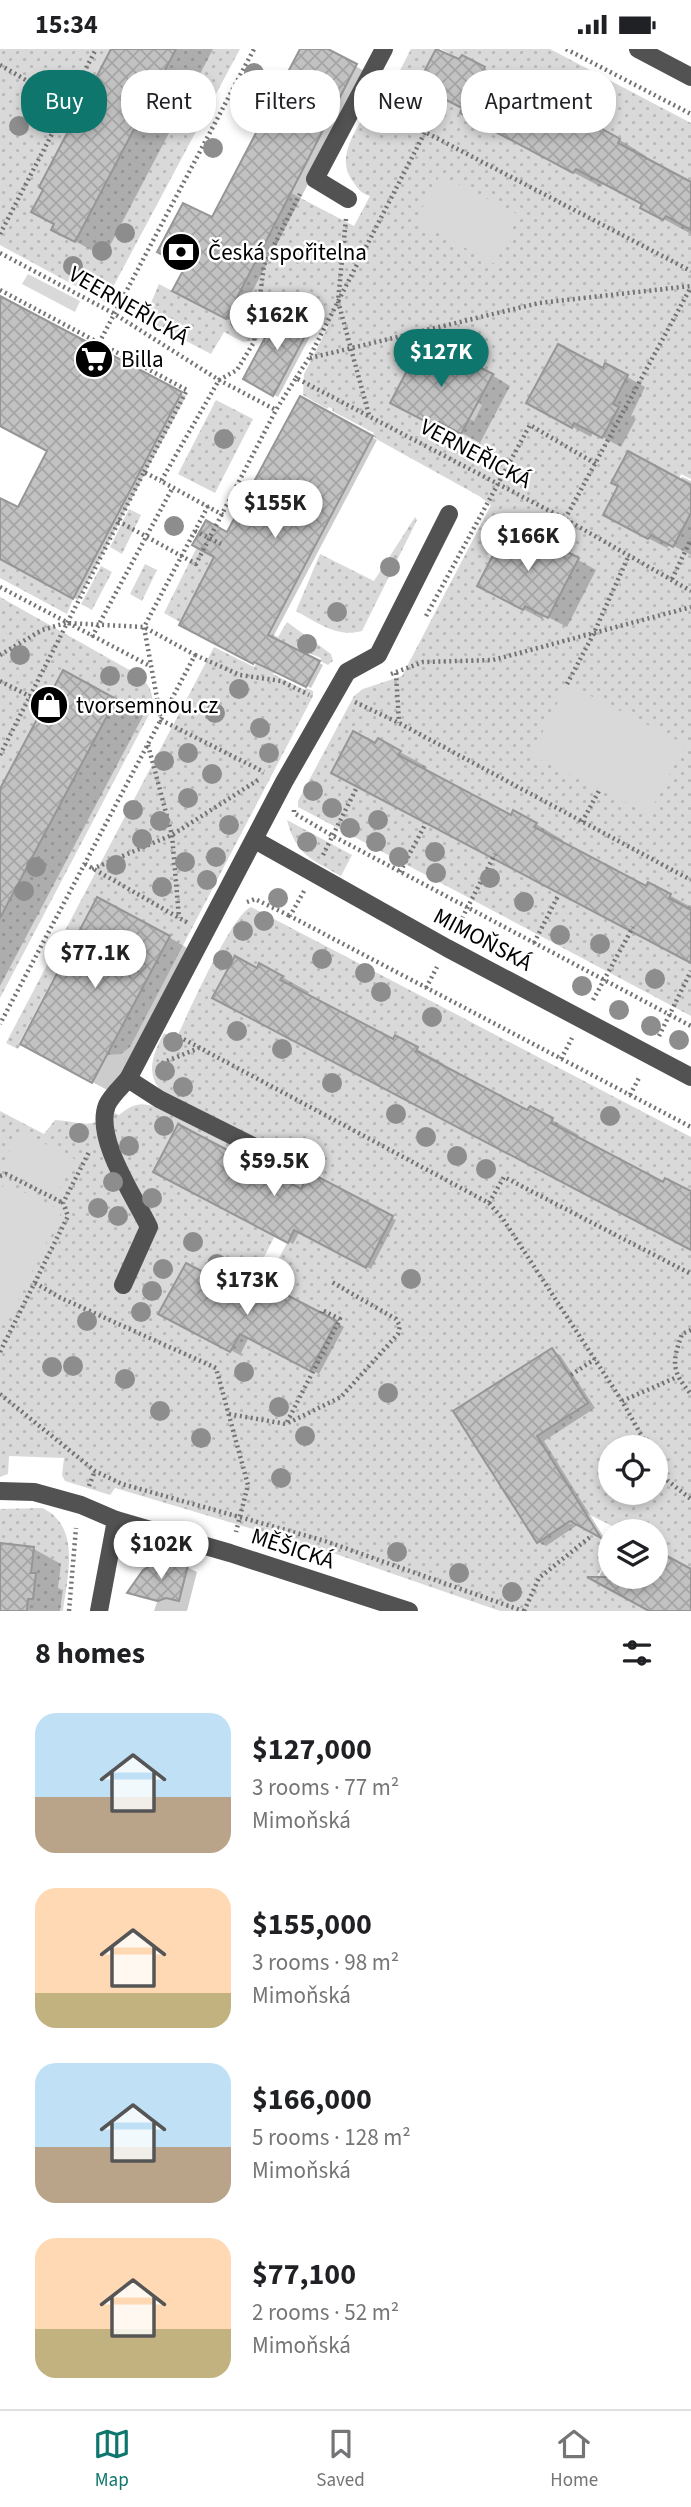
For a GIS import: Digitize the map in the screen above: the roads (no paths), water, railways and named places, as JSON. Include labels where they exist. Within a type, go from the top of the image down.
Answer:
[{"type":"street","points":[[348,199],[315,179],[384,49]]},
{"type":"street","points":[[638,49],[691,77]]},
{"type":"street","points":[[123,1285],[149,1227],[109,1146],[104,1122],[108,1103],[128,1079],[284,782],[347,672],[378,655],[449,514]]},
{"type":"street","name":"MIMOŇSKÁ","points":[[255,840],[313,874],[691,1077]]},
{"type":"street","points":[[128,1079],[159,1099],[295,1167]]},
{"type":"street","name":"MĚŠICKÁ","points":[[0,1490],[34,1492],[409,1611]]},
{"type":"street","points":[[99,1611],[116,1520]]},
{"type":"place","name":"Česká spořitelna","points":[[181,252]]},
{"type":"place","name":"Billa","points":[[94,359]]},
{"type":"place","name":"tvorsemnou.cz","points":[[49,705]]}]
